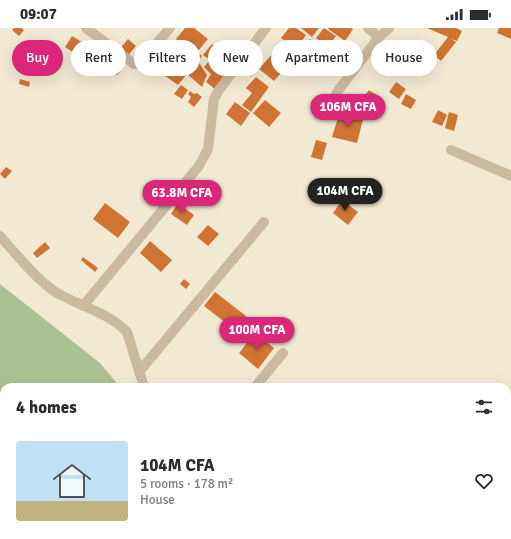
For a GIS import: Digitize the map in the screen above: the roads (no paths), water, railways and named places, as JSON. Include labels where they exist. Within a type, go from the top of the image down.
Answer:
[{"type":"street","points":[[86,28],[134,64],[139,64],[170,28]]},
{"type":"street","points":[[83,306],[199,166],[208,149],[214,99],[219,90],[266,28]]},
{"type":"street","points":[[368,28],[379,37]]},
{"type":"street","points":[[335,109],[334,100],[337,92],[379,37],[389,28]]},
{"type":"street","points":[[451,150],[511,176]]},
{"type":"street","points":[[139,372],[264,222]]},
{"type":"street","points":[[0,236],[29,268],[48,286],[56,292],[111,319],[127,332],[143,383]]},
{"type":"street","points":[[258,383],[283,353]]}]
